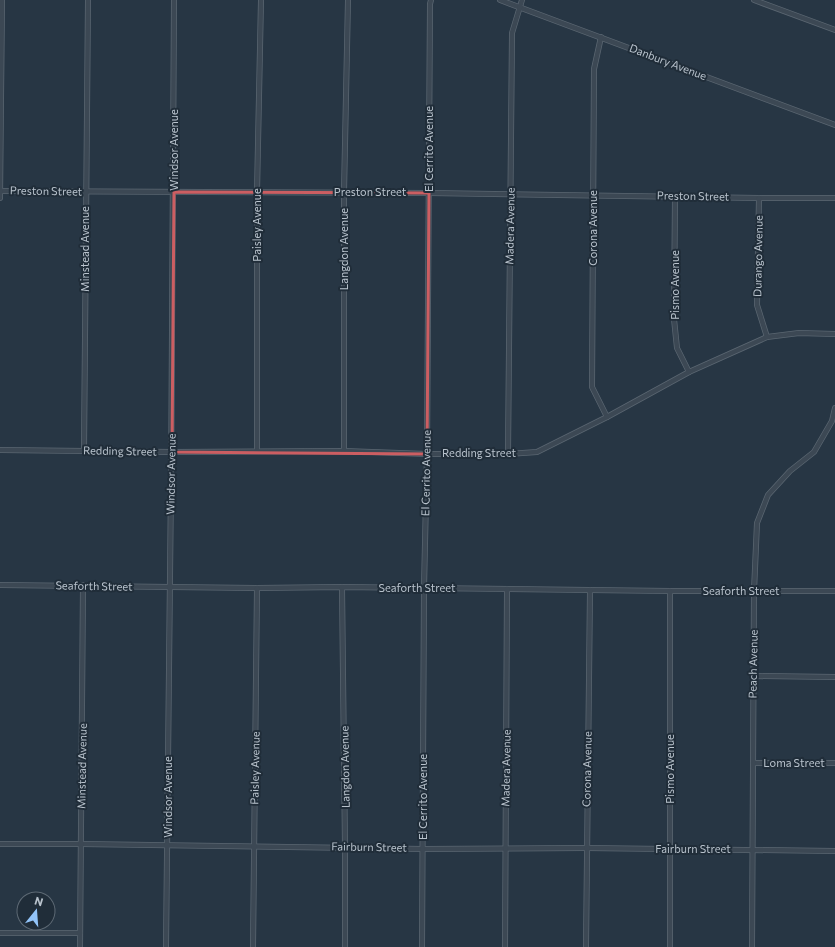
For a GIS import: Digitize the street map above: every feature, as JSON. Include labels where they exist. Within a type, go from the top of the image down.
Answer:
[{"type":"street","points":[[0,198],[2,0]]},
{"type":"street","name":"Minstead Avenue","points":[[84,450],[88,0]]},
{"type":"street","name":"Windsor Avenue","points":[[166,947],[169,588],[172,452],[174,0]]},
{"type":"street","name":"Paisley Avenue","points":[[257,451],[257,192],[261,0]]},
{"type":"street","name":"Langdon Avenue","points":[[344,451],[344,192],[348,0]]},
{"type":"street","name":"El Cerrito Avenue","points":[[422,947],[424,588],[427,454],[431,0]]},
{"type":"street","name":"Danbury Avenue","points":[[500,0],[835,125]]},
{"type":"street","name":"Madera Avenue","points":[[508,454],[512,33],[522,0]]},
{"type":"street","points":[[754,0],[835,30]]},
{"type":"street","name":"Corona Avenue","points":[[601,37],[594,69],[592,387],[607,417]]},
{"type":"street","name":"Preston Street","points":[[0,190],[86,192],[344,192],[835,198]]},
{"type":"street","name":"Pismo Avenue","points":[[675,196],[674,319],[677,348],[689,372]]},
{"type":"street","name":"Durango Avenue","points":[[759,198],[757,304],[767,336]]},
{"type":"street","name":"Redding Street","points":[[0,450],[172,452],[344,451],[427,454],[508,454],[538,452],[607,417],[689,372],[767,336],[799,333],[835,334]]},
{"type":"street","name":"Peach Avenue","points":[[752,947],[754,591],[757,523],[768,495],[790,472],[814,452],[832,421],[835,408]]},
{"type":"street","name":"Seaforth Street","points":[[0,585],[83,585],[169,588],[835,591]]},
{"type":"street","name":"Minstead Avenue","points":[[80,947],[83,585]]},
{"type":"street","name":"Paisley Avenue","points":[[253,947],[257,588]]},
{"type":"street","name":"Langdon Avenue","points":[[342,588],[346,847],[345,947]]},
{"type":"street","name":"Madera Avenue","points":[[504,947],[507,589]]},
{"type":"street","name":"Corona Avenue","points":[[586,947],[590,590]]},
{"type":"street","name":"Pismo Avenue","points":[[670,591],[670,947]]},
{"type":"street","points":[[753,676],[835,677]]},
{"type":"street","name":"Loma Street","points":[[753,762],[835,763]]},
{"type":"street","name":"Fairburn Street","points":[[0,844],[423,849],[586,848],[835,851]]},
{"type":"street","points":[[0,933],[80,933]]},
{"type":"highlighted area","points":[[174,192],[429,193],[427,454],[172,452]]}]
